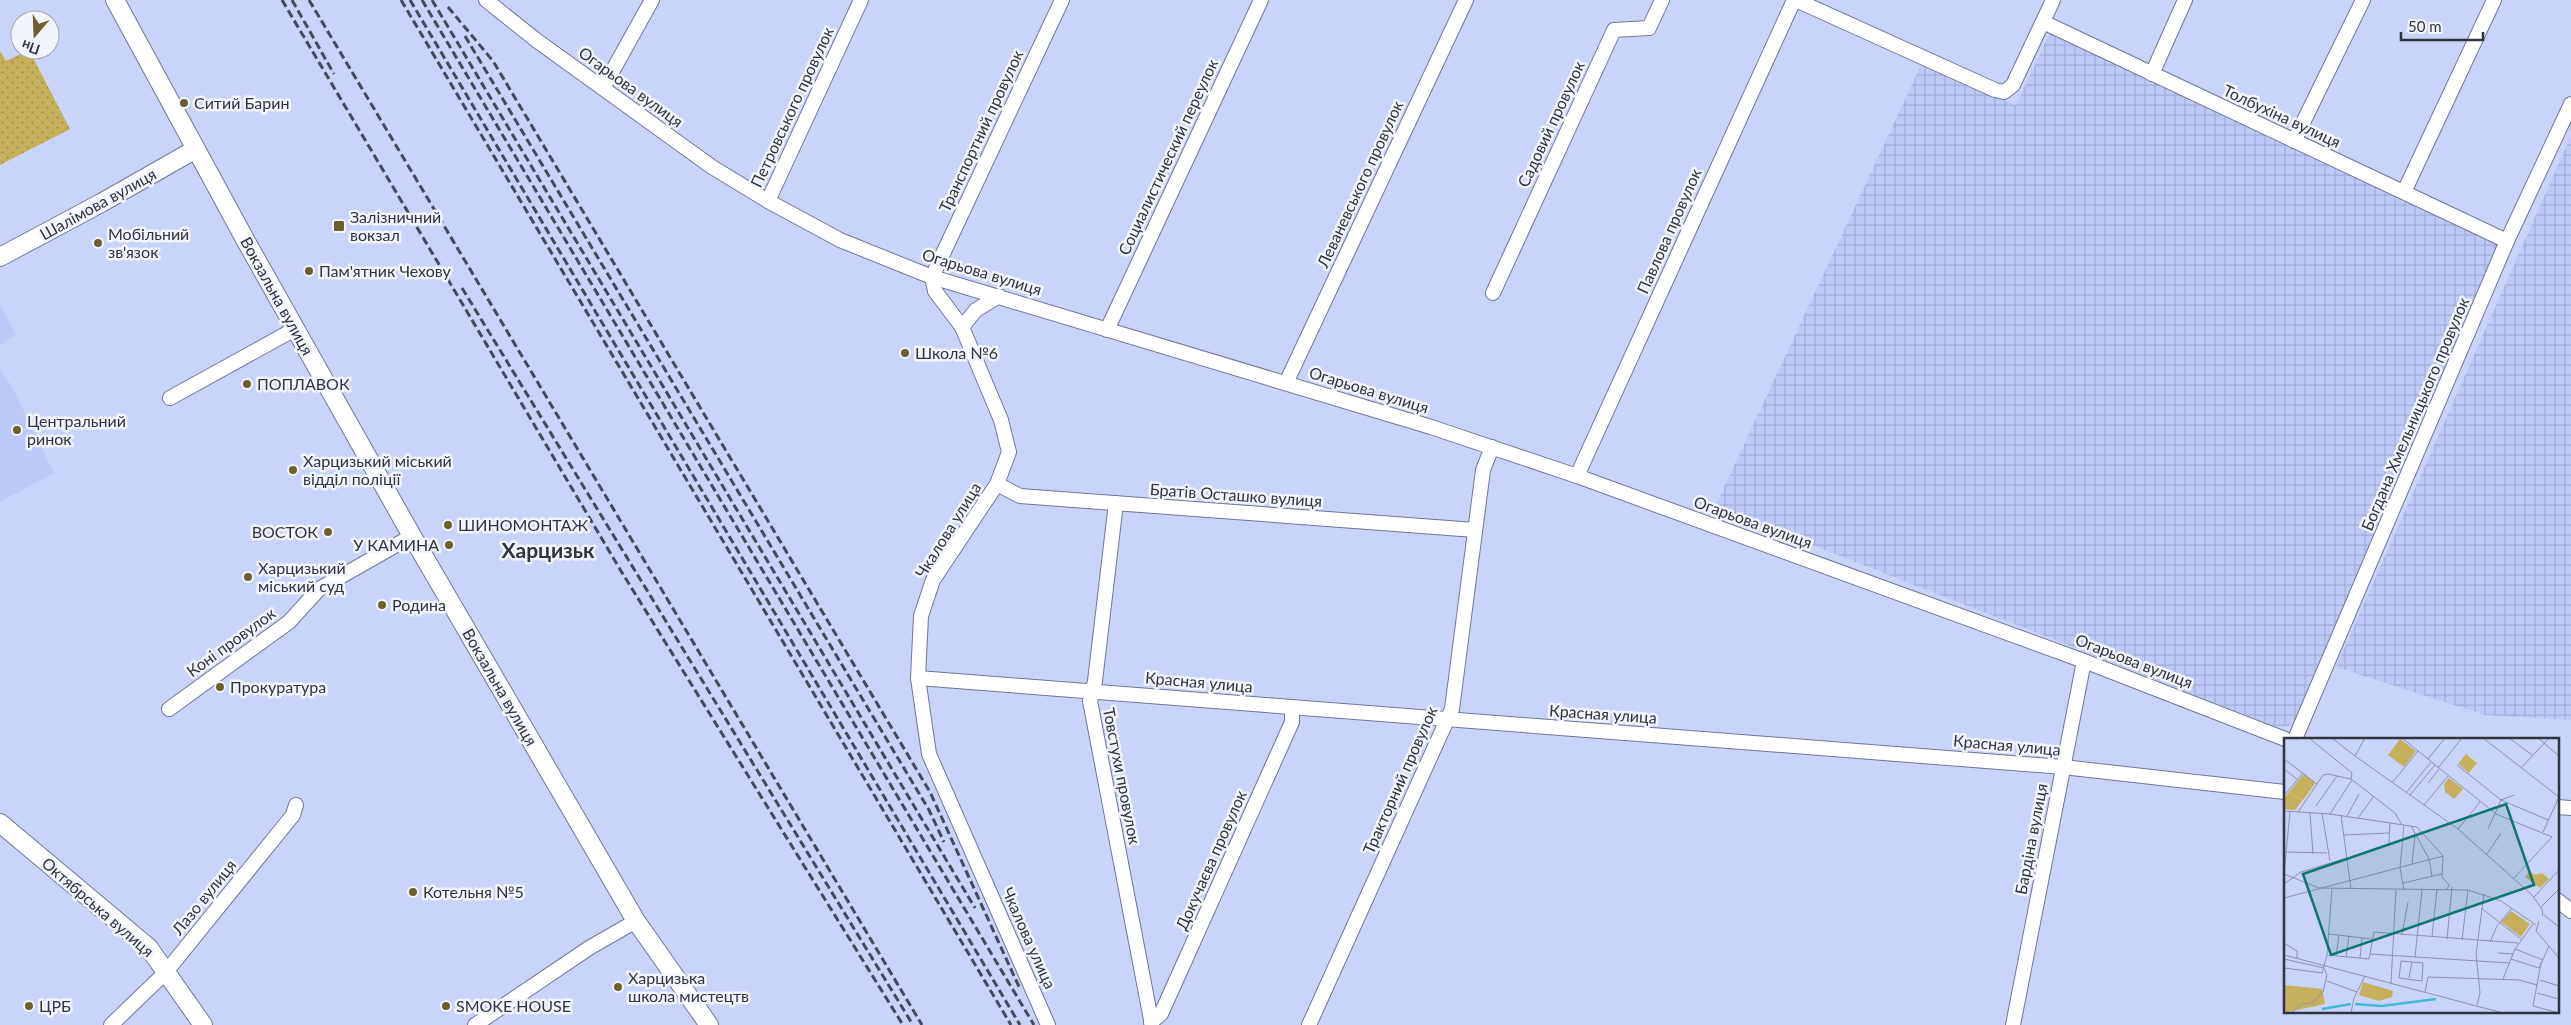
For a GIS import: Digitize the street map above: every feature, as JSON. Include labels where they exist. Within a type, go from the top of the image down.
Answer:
[{"type":"main road","name":"Вокзальна вулиця","points":[[115,0],[412,536],[636,921],[709,1025]]},
{"type":"main road","name":"Шалімова вулиця","points":[[0,257],[196,149]]},
{"type":"main road","name":"Октябрська вулиця","points":[[0,823],[149,948],[203,1025]]},
{"type":"street","name":"Огарьова вулиця","points":[[486,0],[712,167],[768,201],[840,240],[932,277],[1286,383],[1492,447],[1577,476],[2084,661],[2284,739]]},
{"type":"street","points":[[603,88],[652,0]]},
{"type":"street","name":"Петровського провулок","points":[[768,201],[861,0]]},
{"type":"street","name":"Транспортний провулок","points":[[932,277],[1062,0]]},
{"type":"street","name":"Социалистический переулок","points":[[1107,330],[1261,0]]},
{"type":"street","name":"Леваневського провулок","points":[[1286,383],[1466,0]]},
{"type":"street","name":"Садовий провулок","points":[[1493,293],[1614,30],[1649,28],[1662,0]]},
{"type":"street","points":[[1795,0],[1995,90],[2004,92],[2013,85],[2053,0]]},
{"type":"street","name":"Павлова провулок","points":[[1577,476],[1795,0]]},
{"type":"street","points":[[2152,74],[2185,0]]},
{"type":"street","points":[[2294,141],[2362,0]]},
{"type":"street","points":[[2404,192],[2494,0]]},
{"type":"street","name":"Толбухіна вулиця","points":[[2043,22],[2507,241]]},
{"type":"street","name":"Богдана Хмельницького провулок","points":[[2295,738],[2507,241],[2571,104]]},
{"type":"street","name":"Чкалова улица","points":[[932,277],[935,291],[962,327],[1001,420],[1009,452],[997,484],[933,580],[921,616],[918,678],[929,754],[1048,1025]]},
{"type":"street","points":[[962,327],[976,310],[999,296]]},
{"type":"street","points":[[170,398],[296,329]]},
{"type":"street","name":"Тракторний провулок","points":[[1309,1025],[1452,709],[1483,470],[1492,447]]},
{"type":"street","name":"Братів Осташко вулиця","points":[[997,484],[1020,496],[1475,530]]},
{"type":"street","name":"Товстухи провулок","points":[[1116,503],[1090,701],[1152,1023]]},
{"type":"street","name":"Коні провулок","points":[[169,709],[289,622],[319,589],[412,536]]},
{"type":"street","name":"Бардіна вулиця","points":[[2013,1025],[2084,661]]},
{"type":"street","name":"Красная улица","points":[[918,678],[2063,767],[2284,792]]},
{"type":"street","name":"Докучаєва провулок","points":[[1152,1023],[1161,1014],[1165,1006],[1292,722],[1292,707]]},
{"type":"street","name":"Лазо вулиця","points":[[110,1025],[166,972],[293,815],[296,806]]},
{"type":"street","points":[[2558,807],[2571,808]]},
{"type":"street","points":[[2558,901],[2571,912]]},
{"type":"street","points":[[474,1025],[589,948],[636,921]]},
{"type":"shaded area","points":[[2051,31],[2499,242],[2298,717],[2289,726],[2280,727],[2272,725],[1715,507],[1922,63],[2016,105]]},
{"type":"shaded area","points":[[0,51],[6,61],[10,59],[34,60],[70,129],[0,165]]},
{"type":"shaded area","points":[[2571,136],[2571,720],[2485,715],[2336,667]]},
{"type":"shaded area","points":[[0,304],[16,334],[0,346]]},
{"type":"shaded area","name":"Центральний ринок","points":[[0,369],[12,387],[54,473],[0,502]]},
{"type":"railway","points":[[282,0],[621,571],[903,1025]]},
{"type":"railway","points":[[292,0],[334,74]]},
{"type":"railway","points":[[309,0],[922,1025]]},
{"type":"railway","points":[[401,0],[1011,1025]]},
{"type":"railway","points":[[410,0],[1020,1025]]},
{"type":"railway","points":[[422,0],[1034,1025]]},
{"type":"railway","points":[[432,0],[975,908]]},
{"type":"railway","points":[[448,7],[493,61],[930,792],[1020,989]]},
{"type":"railway","points":[[465,36],[929,810],[944,842]]},
{"type":"railway","points":[[462,288],[913,1025]]},
{"type":"place","name":"Ситий Барин","points":[[184,103]]},
{"type":"place","name":"Залізничний вокзал","points":[[339,226]]},
{"type":"place","name":"Мобільний зв'язок","points":[[98,243]]},
{"type":"place","name":"Пам'ятник Чехову","points":[[309,271]]},
{"type":"place","name":"Школа №6","points":[[905,353]]},
{"type":"place","name":"ПОПЛАВОК","points":[[247,384]]},
{"type":"place","name":"Центральний ринок","points":[[17,430]]},
{"type":"place","name":"Харцизький міський відділ поліції","points":[[293,470]]},
{"type":"place","name":"ШИНОМОНТАЖ","points":[[448,525]]},
{"type":"place","name":"ВОСТОК","points":[[328,532]]},
{"type":"place","name":"У КАМИНА","points":[[449,545]]},
{"type":"place","name":"Харцизький міський суд","points":[[248,577]]},
{"type":"place","name":"Родина","points":[[382,605]]},
{"type":"place","name":"Прокуратура","points":[[220,687]]},
{"type":"place","name":"Котельня №5","points":[[413,892]]},
{"type":"place","name":"Харцизька школа мистецтв","points":[[618,987]]},
{"type":"place","name":"ЦРБ","points":[[29,1006]]},
{"type":"place","name":"SMOKE HOUSE","points":[[446,1006]]},
{"type":"district","name":"Харцизьк","points":[[548,551]]}]
